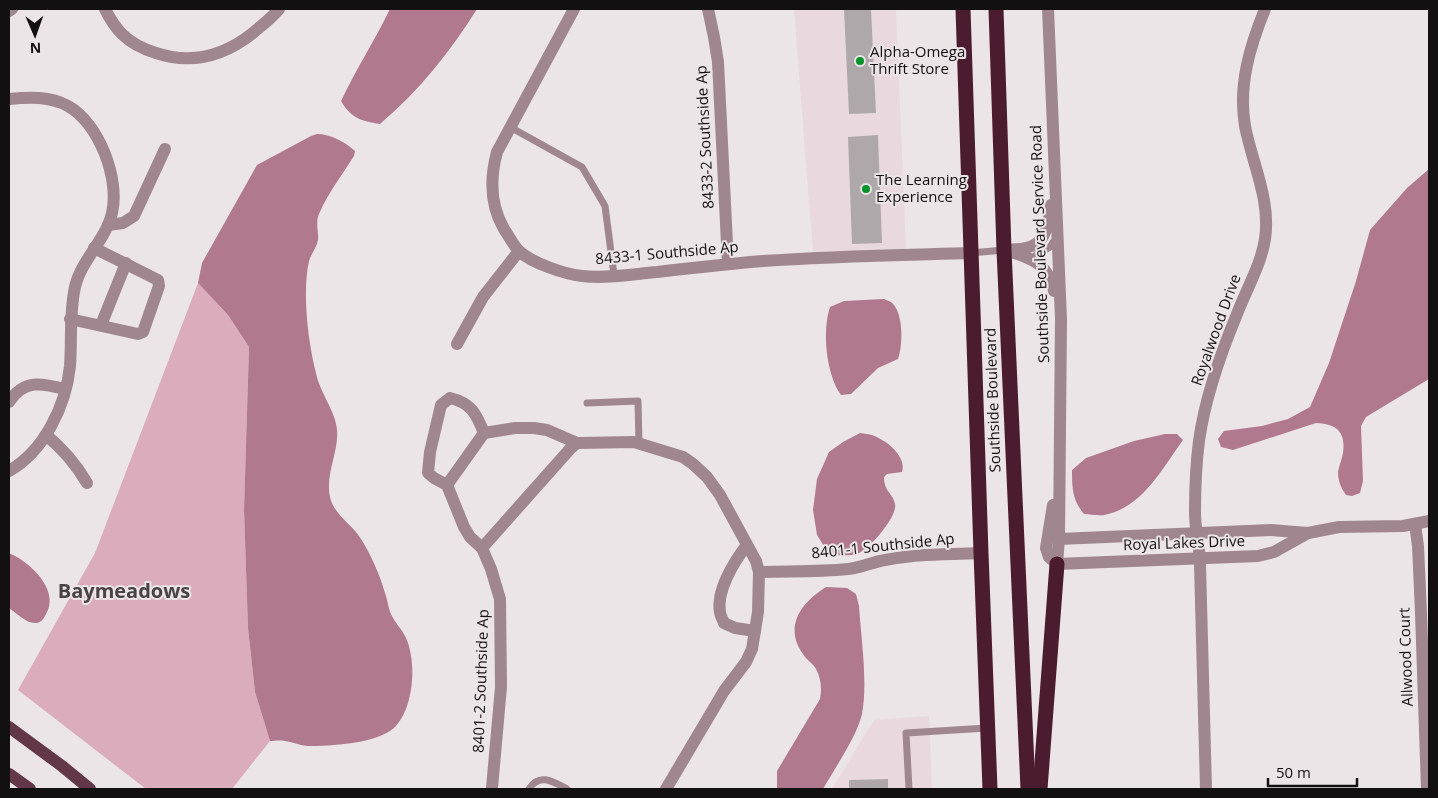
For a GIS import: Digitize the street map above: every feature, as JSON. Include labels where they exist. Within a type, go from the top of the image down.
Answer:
[{"type":"highway","name":"Southside Boulevard","points":[[963,9],[990,789]]},
{"type":"highway","name":"Southside Boulevard","points":[[996,9],[1004,250],[1028,789]]},
{"type":"highway","points":[[1040,789],[1057,564]]},
{"type":"main road","points":[[9,727],[90,789]]},
{"type":"main road","points":[[9,774],[30,789]]},
{"type":"street","points":[[105,9],[121,33],[137,46],[170,58],[192,59],[220,53],[237,45],[263,25],[279,9]]},
{"type":"street","points":[[457,344],[483,297],[519,251],[500,220],[495,206],[492,176],[497,152],[574,9]]},
{"type":"street","name":"8433-2 Southside Ap","points":[[708,9],[718,62],[728,264]]},
{"type":"street","name":"Southside Boulevard Service Road","points":[[1048,9],[1061,319],[1059,539],[1057,564]]},
{"type":"street","name":"Royalwood Drive","points":[[1206,789],[1200,558],[1195,514],[1199,441],[1213,379],[1265,239],[1265,206],[1245,124],[1243,101],[1244,77],[1249,52],[1265,9]]},
{"type":"street","points":[[9,99],[29,97],[55,101],[67,105],[78,112],[88,123],[101,146],[111,173],[114,199],[108,225],[76,284],[70,320],[70,365],[59,410],[46,435],[32,452],[9,471]]},
{"type":"street","points":[[108,225],[123,223],[134,216],[165,149]]},
{"type":"street","points":[[1004,250],[1032,246],[1043,238],[1049,223],[1056,178]]},
{"type":"street","points":[[70,320],[138,334],[143,332],[160,286],[158,280],[94,248]]},
{"type":"street","points":[[1004,250],[1029,259],[1046,270],[1051,278],[1061,319]]},
{"type":"street","name":"8433-1 Southside Ap","points":[[519,251],[557,270],[581,276],[614,276],[728,264],[835,256],[971,253]]},
{"type":"street","points":[[101,325],[126,263]]},
{"type":"street","points":[[9,402],[14,394],[23,387],[35,384],[65,389]]},
{"type":"street","points":[[484,433],[472,408],[465,403],[450,398],[441,405],[430,452],[428,473],[448,485],[484,433],[514,428],[534,428],[555,432],[577,444],[619,442],[640,444],[683,457],[707,477],[720,495],[746,546],[756,561],[760,572],[758,612],[752,649],[746,662],[724,691],[666,789]]},
{"type":"street","points":[[46,435],[72,460],[87,482]]},
{"type":"street","points":[[482,548],[570,449],[577,444]]},
{"type":"street","name":"Southside Boulevard Service Road","points":[[1057,564],[1049,557],[1046,548],[1046,538],[1059,478]]},
{"type":"street","name":"8401-2 Southside Ap","points":[[448,485],[464,528],[470,537],[482,548],[494,575],[500,599],[501,687],[491,789]]},
{"type":"street","name":"Royal Lakes Drive","points":[[1059,539],[1271,530],[1308,533],[1339,527],[1415,524],[1429,521]]},
{"type":"street","name":"Allwood Court","points":[[1415,524],[1418,546],[1427,789]]},
{"type":"street","name":"Royal Lakes Drive","points":[[1057,564],[1258,556],[1274,552],[1308,533]]},
{"type":"street","points":[[746,546],[732,564],[720,598],[720,612],[724,623],[735,628],[755,631]]},
{"type":"street","name":"8401-1 Southside Ap","points":[[760,572],[847,569],[864,567],[883,560],[981,553]]},
{"type":"lane","points":[[510,127],[582,167],[605,206],[614,276]]},
{"type":"lane","points":[[1029,259],[1050,247],[1058,235]]},
{"type":"lane","points":[[971,253],[1004,250]]},
{"type":"lane","points":[[587,403],[638,401],[640,444]]},
{"type":"lane","points":[[909,789],[906,733],[988,728]]},
{"type":"lane","points":[[529,789],[532,784],[545,779],[551,780],[567,789]]},
{"type":"shaded area","points":[[390,9],[477,9],[433,70],[408,98],[380,124],[357,118],[341,101]]},
{"type":"shaded area","points":[[794,9],[896,9],[906,250],[813,253]]},
{"type":"shaded area","points":[[317,134],[338,139],[355,151],[354,156],[331,191],[319,214],[317,221],[318,240],[309,261],[307,273],[308,332],[313,361],[321,388],[334,416],[337,430],[336,447],[329,480],[330,497],[335,509],[361,539],[374,564],[390,612],[406,638],[412,660],[412,685],[401,720],[386,733],[365,741],[340,745],[307,746],[283,741],[270,741],[255,692],[248,628],[244,510],[249,347],[228,315],[198,283],[202,263],[257,165]]},
{"type":"shaded area","points":[[1429,169],[1429,379],[1366,417],[1361,426],[1363,481],[1360,493],[1352,496],[1346,495],[1341,487],[1338,472],[1343,453],[1343,439],[1338,430],[1329,425],[1316,423],[1233,450],[1221,447],[1218,439],[1224,431],[1262,426],[1288,419],[1310,407],[1329,363],[1356,281],[1370,230],[1407,188]]},
{"type":"shaded area","points":[[198,283],[228,315],[249,347],[244,510],[248,628],[255,692],[270,741],[232,789],[146,789],[18,690],[95,553]]},
{"type":"shaded area","points":[[884,299],[891,302],[895,307],[900,321],[901,346],[898,359],[878,368],[851,394],[841,395],[832,376],[827,352],[826,328],[830,307],[844,301]]},
{"type":"shaded area","points":[[860,433],[872,435],[883,441],[894,449],[901,460],[902,472],[887,474],[884,477],[885,486],[894,500],[895,509],[882,532],[862,551],[854,555],[833,555],[825,548],[817,535],[813,510],[817,479],[829,452]]},
{"type":"shaded area","points":[[1165,434],[1177,434],[1183,440],[1159,475],[1140,496],[1117,511],[1104,515],[1084,514],[1075,498],[1072,470],[1086,458],[1134,441]]},
{"type":"shaded area","points":[[9,553],[34,570],[47,587],[50,597],[49,606],[44,617],[39,622],[29,622],[9,608]]},
{"type":"shaded area","points":[[826,587],[847,588],[856,594],[859,606],[864,674],[862,714],[851,742],[823,789],[777,789],[777,771],[821,695],[821,684],[815,667],[804,656],[797,644],[795,624],[803,607]]},
{"type":"shaded area","points":[[929,716],[932,789],[832,789],[874,720]]},
{"type":"building","name":"Alpha-Omega Thrift Store","points":[[844,9],[871,9],[876,113],[849,114]]},
{"type":"building","points":[[878,135],[882,243],[852,244],[848,137]]},
{"type":"building","points":[[888,779],[888,789],[849,789],[849,780]]},
{"type":"place","name":"Alpha-Omega Thrift Store","points":[[860,61]]},
{"type":"place","name":"The Learning Experience","points":[[866,189]]},
{"type":"district","name":"Baymeadows","points":[[124,591]]}]
